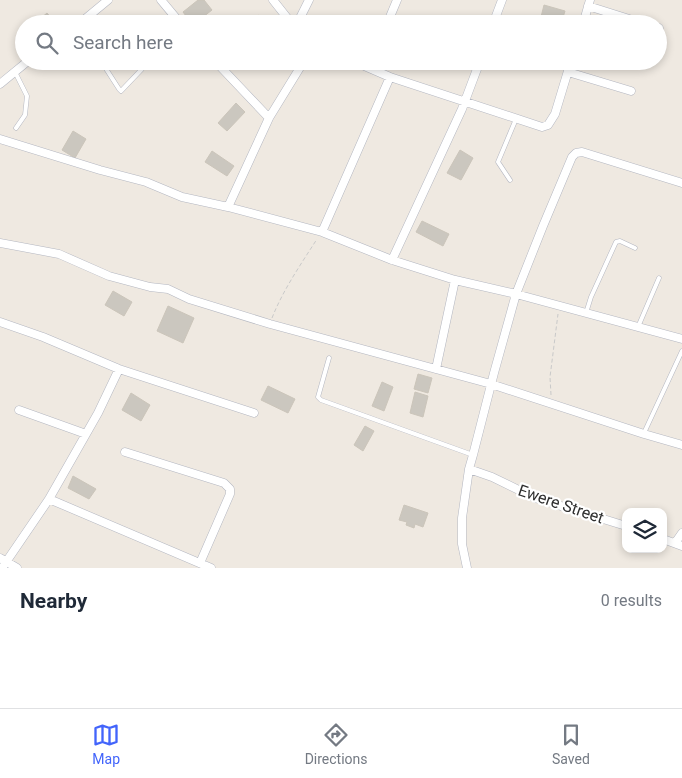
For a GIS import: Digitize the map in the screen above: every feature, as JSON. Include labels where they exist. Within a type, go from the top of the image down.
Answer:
[{"type":"street","points":[[90,15],[108,0]]},
{"type":"street","points":[[161,0],[174,15]]},
{"type":"street","points":[[273,0],[285,15]]},
{"type":"street","points":[[302,15],[310,0]]},
{"type":"street","points":[[391,15],[397,0]]},
{"type":"street","points":[[496,15],[502,0]]},
{"type":"street","points":[[589,3],[621,15]]},
{"type":"street","points":[[0,84],[17,70]]},
{"type":"street","points":[[224,70],[269,118]]},
{"type":"street","points":[[228,208],[269,118],[298,70]]},
{"type":"street","points":[[378,70],[390,77],[542,127],[548,125],[555,114],[568,72],[631,91]]},
{"type":"street","points":[[392,260],[464,102],[476,70]]},
{"type":"street","points":[[322,232],[390,77]]},
{"type":"street","points":[[0,139],[146,182],[182,197],[322,232],[392,260],[455,280],[516,294],[682,339]]},
{"type":"street","points":[[467,568],[462,544],[462,518],[469,469],[516,294],[572,156],[576,152],[582,152],[682,182]]},
{"type":"street","points":[[0,242],[59,254],[109,276],[150,287],[168,289],[189,299],[270,324],[491,384],[554,406],[682,445]]},
{"type":"street","points":[[436,369],[455,280]]},
{"type":"street","points":[[0,322],[43,337],[119,369],[254,413]]},
{"type":"street","points":[[17,568],[2,563],[49,499],[98,413],[119,369]]},
{"type":"street","points":[[19,410],[86,434]]},
{"type":"street","points":[[125,452],[224,483],[230,488],[230,494],[200,563]]},
{"type":"street","name":"Ewere Street","points":[[469,469],[492,477],[535,498],[622,525]]},
{"type":"street","points":[[49,499],[211,568]]},
{"type":"street","points":[[667,540],[679,544],[682,533]]},
{"type":"lane","points":[[107,70],[119,90],[122,91],[141,70]]},
{"type":"lane","points":[[15,72],[27,96],[25,115],[16,128]]},
{"type":"lane","points":[[510,180],[498,162],[516,119]]},
{"type":"lane","points":[[586,313],[591,297],[616,242],[620,241],[635,248]]},
{"type":"lane","points":[[638,327],[659,278]]},
{"type":"lane","points":[[644,434],[682,351]]},
{"type":"lane","points":[[329,358],[318,397],[321,400],[473,455]]},
{"type":"path","points":[[270,324],[277,306],[305,257],[322,232]]},
{"type":"path","points":[[554,406],[550,390],[550,377],[559,306]]},
{"type":"building","points":[[198,0],[204,0],[212,10],[206,15],[185,15],[183,12]]},
{"type":"building","points":[[544,5],[565,11],[564,15],[542,15]]},
{"type":"building","points":[[236,103],[245,112],[227,131],[218,123]]},
{"type":"building","points":[[73,131],[86,139],[75,158],[62,150]]},
{"type":"building","points":[[460,150],[473,158],[461,180],[447,173]]},
{"type":"building","points":[[212,151],[234,166],[227,176],[205,162]]},
{"type":"building","points":[[422,221],[449,234],[443,246],[416,232]]},
{"type":"building","points":[[113,291],[132,302],[124,316],[105,305]]},
{"type":"building","points":[[168,306],[194,318],[183,343],[157,331]]},
{"type":"building","points":[[418,374],[432,378],[428,393],[414,389]]},
{"type":"building","points":[[382,382],[393,387],[384,411],[372,406]]},
{"type":"building","points":[[268,386],[295,399],[288,413],[261,400]]},
{"type":"building","points":[[415,392],[428,396],[423,417],[410,413]]},
{"type":"building","points":[[131,393],[150,405],[141,421],[122,410]]},
{"type":"building","points":[[365,426],[374,431],[363,451],[354,445]]},
{"type":"building","points":[[73,476],[96,489],[89,499],[68,488]]},
{"type":"building","points":[[404,505],[428,513],[423,527],[415,524],[414,528],[406,525],[407,522],[399,520]]}]
